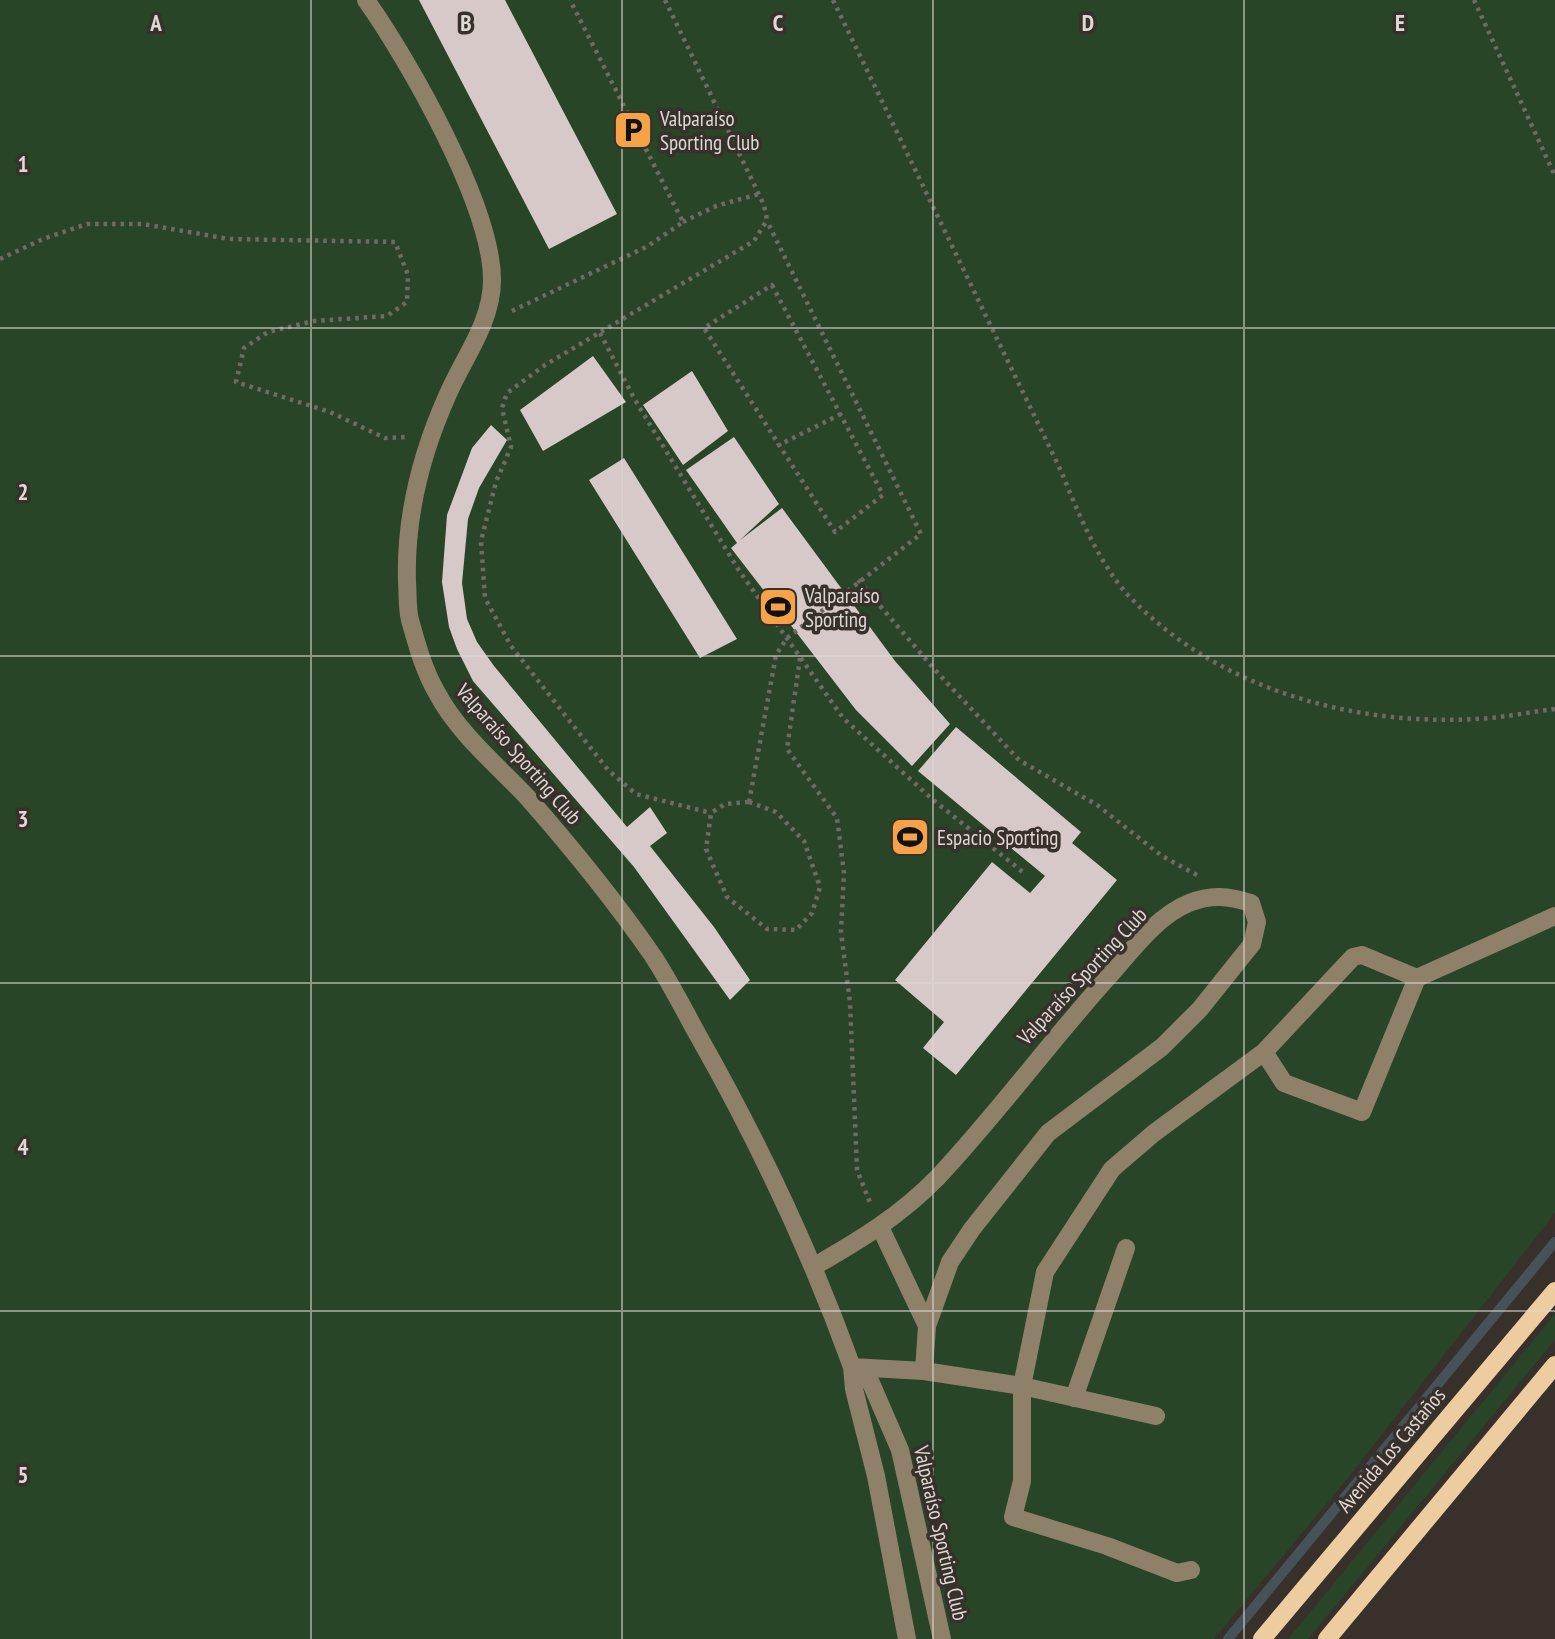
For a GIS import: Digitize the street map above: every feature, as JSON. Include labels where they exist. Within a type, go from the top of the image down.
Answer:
[{"type":"main road","name":"Avenida Los Castaños","points":[[1262,1639],[1555,1291]]},
{"type":"main road","points":[[1327,1639],[1555,1365]]},
{"type":"lane","name":"Valparaíso Sporting Club","points":[[366,0],[426,100],[486,230],[493,282],[483,326],[449,392],[430,437],[412,506],[407,555],[408,614],[437,695],[466,733],[528,799],[596,879],[655,959],[723,1080],[813,1267],[852,1367],[854,1389],[876,1476],[907,1639]]},
{"type":"lane","name":"Valparaíso Sporting Club","points":[[813,1267],[881,1229],[937,1177],[1065,1024],[1150,930],[1186,904],[1208,897],[1224,895],[1251,903],[1257,922],[1252,944],[1200,1009],[1162,1047],[1048,1133],[972,1229],[950,1262],[927,1326],[925,1371]]},
{"type":"lane","points":[[1264,1052],[1284,1083],[1362,1112],[1417,978],[1555,916]]},
{"type":"lane","points":[[1191,1570],[1177,1573],[1107,1546],[1013,1517],[1022,1481],[1022,1386],[1045,1272],[1112,1169],[1154,1133],[1264,1052],[1353,957],[1362,955],[1417,978]]},
{"type":"lane","name":"Valparaíso Sporting Club","points":[[881,1229],[927,1326]]},
{"type":"lane","points":[[1074,1398],[1126,1248]]},
{"type":"lane","name":"Valparaíso Sporting Club","points":[[852,1367],[872,1383],[900,1450],[942,1639]]},
{"type":"lane","points":[[852,1367],[925,1371],[1022,1386],[1156,1416]]},
{"type":"path","points":[[570,0],[683,222]]},
{"type":"path","points":[[665,0],[759,194],[767,220],[921,534],[858,580],[787,638],[776,655],[749,802]]},
{"type":"path","points":[[833,0],[1062,473],[1082,522],[1126,592],[1172,635],[1221,666],[1279,694],[1371,715],[1476,719],[1555,709]]},
{"type":"path","points":[[1474,0],[1555,176]]},
{"type":"path","points":[[483,326],[648,246],[683,222],[716,206],[759,194]]},
{"type":"path","points":[[711,813],[636,794],[608,770],[511,646],[485,598],[481,541],[496,482],[511,447],[502,408],[503,401],[523,379],[754,241],[767,220]]},
{"type":"path","points":[[0,259],[43,239],[86,224],[143,224],[229,239],[396,242],[408,275],[407,302],[387,316],[314,321],[268,332],[244,348],[236,382],[330,412],[385,438],[430,437]]},
{"type":"path","points":[[772,285],[883,495],[835,532],[777,446],[704,328],[772,285]]},
{"type":"path","points":[[600,333],[635,400],[738,569],[843,718],[932,799],[1024,873]]},
{"type":"path","points":[[777,446],[841,414]]},
{"type":"path","points":[[858,580],[935,670],[1019,760],[1097,805],[1163,856],[1207,880]]},
{"type":"path","points":[[800,657],[787,749],[837,818],[844,873],[841,932],[850,1002],[857,1170],[881,1229]]},
{"type":"path","points":[[749,802],[776,812],[804,841],[820,887],[812,914],[796,930],[767,929],[727,897],[706,849],[711,813],[724,804],[749,802]]},
{"type":"green space","name":"Valparaíso Sporting","points":[[0,0],[1555,0],[1555,1213],[1348,1478],[1214,1639],[0,1639]]},
{"type":"green space","points":[[1555,1314],[1555,1340],[1308,1639],[1288,1639]]},
{"type":"building","points":[[419,0],[505,0],[617,214],[549,249]]},
{"type":"building","points":[[593,356],[626,402],[543,451],[520,410]]},
{"type":"building","points":[[692,371],[728,431],[683,465],[643,405]]},
{"type":"building","points":[[491,425],[507,440],[479,488],[468,519],[462,583],[467,619],[477,642],[494,666],[627,827],[650,807],[667,833],[650,846],[714,927],[750,980],[730,1000],[634,867],[473,681],[457,649],[449,627],[442,582],[447,515],[472,448]]},
{"type":"building","points":[[734,437],[779,504],[740,540],[782,508],[895,661],[950,724],[912,766],[856,710],[731,548],[737,543],[686,470]]},
{"type":"building","points":[[624,458],[737,639],[700,658],[589,480]]},
{"type":"building","points":[[956,727],[1081,832],[1072,843],[1117,880],[956,1075],[923,1048],[944,1022],[895,980],[992,862],[1030,893],[1045,876],[918,771]]},
{"type":"waterway","points":[[1228,1639],[1555,1242]]},
{"type":"place","name":"Valparaíso Sporting Club","points":[[633,130]]},
{"type":"place","name":"Valparaíso Sporting","points":[[778,607]]},
{"type":"place","name":"Espacio Sporting","points":[[910,837]]}]
